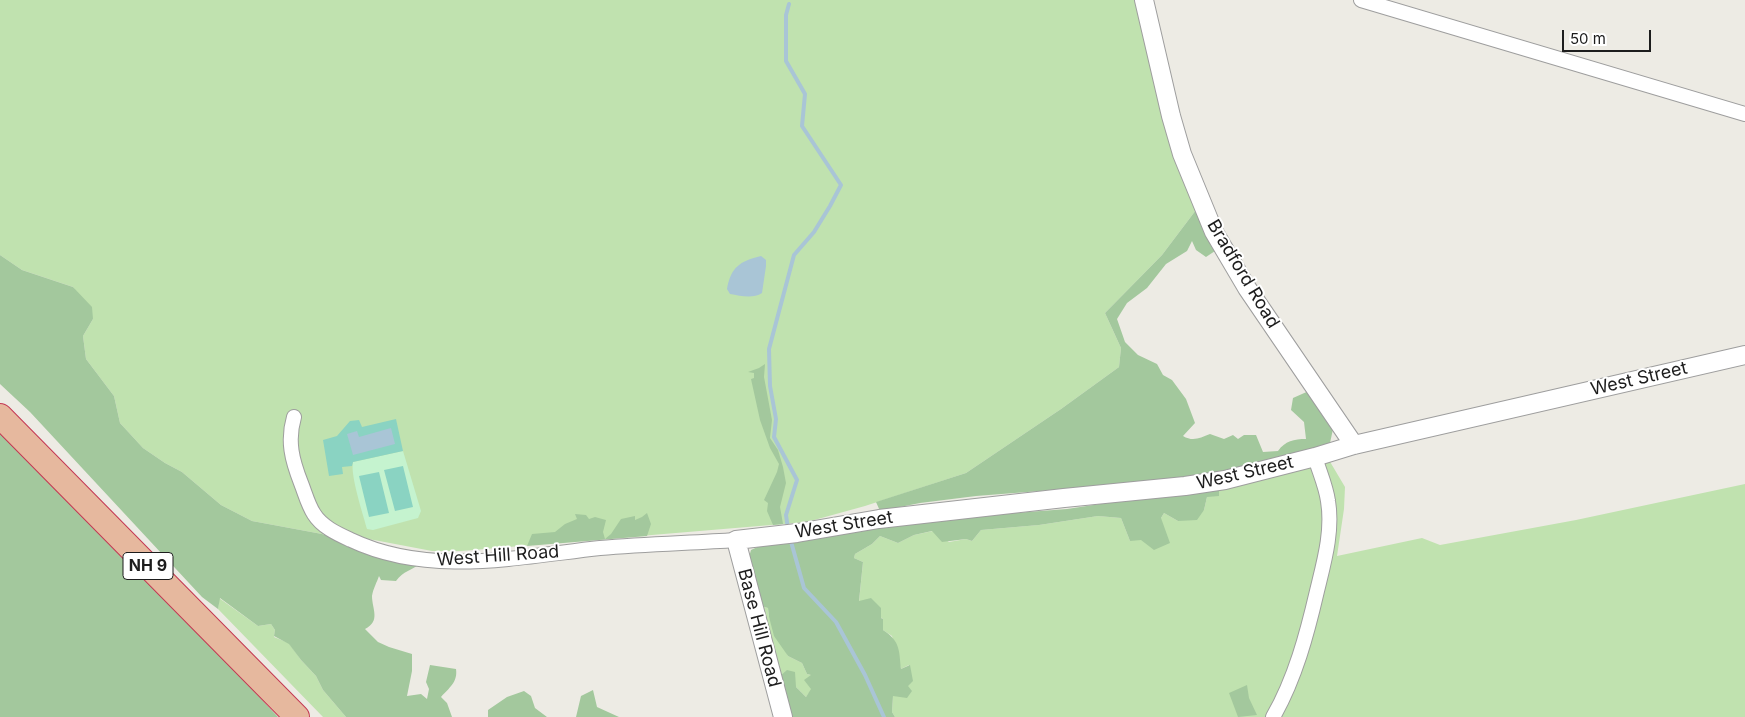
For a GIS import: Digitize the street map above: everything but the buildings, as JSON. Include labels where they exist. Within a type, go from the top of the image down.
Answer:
[{"type":"highway","name":"NH 9","points":[[0,416],[297,717]]},
{"type":"street","name":"Bradford Road","points":[[1144,0],[1180,145],[1214,232],[1247,288],[1354,444]]},
{"type":"street","points":[[1361,0],[1745,114]]},
{"type":"street","name":"West Street","points":[[736,540],[797,533],[879,519],[1225,480],[1315,457],[1354,444],[1745,355]]},
{"type":"street","name":"West Hill Road","points":[[294,417],[290,432],[292,455],[296,472],[315,515],[325,526],[343,536],[364,547],[391,555],[428,561],[473,562],[612,547],[736,540]]},
{"type":"street","points":[[1273,717],[1281,703],[1298,658],[1313,608],[1327,549],[1328,500],[1315,457]]},
{"type":"street","name":"Base Hill Road","points":[[736,540],[783,717]]},
{"type":"green space","points":[[0,0],[1136,0],[1199,206],[1162,255],[1105,313],[1121,348],[1119,367],[966,473],[865,506],[807,522],[461,551],[432,551],[374,540],[322,534],[252,521],[221,505],[182,472],[143,448],[120,423],[114,396],[86,359],[83,336],[93,319],[73,287],[22,270],[0,255]]},
{"type":"green space","points":[[1199,206],[1218,249],[1206,257],[1196,250],[1192,241],[1187,251],[1166,264],[1147,288],[1127,303],[1117,319],[1125,342],[1138,355],[1157,364],[1163,375],[1172,380],[1186,399],[1195,423],[1183,436],[1187,438],[1196,439],[1210,434],[1224,439],[1233,435],[1238,439],[1244,435],[1256,435],[1263,452],[1278,451],[1290,441],[1306,439],[1304,422],[1291,410],[1293,398],[1311,390],[1333,429],[1330,443],[1303,453],[1219,477],[976,496],[920,503],[880,511],[876,502],[966,473],[1119,367],[1121,348],[1105,313],[1162,255]]},
{"type":"green space","points":[[0,255],[22,270],[73,287],[92,307],[93,319],[83,336],[86,359],[114,396],[120,423],[143,448],[182,472],[221,505],[252,521],[322,534],[384,556],[422,563],[396,581],[381,580],[379,576],[372,596],[373,622],[365,629],[378,642],[412,654],[412,671],[407,696],[421,694],[427,699],[429,689],[426,682],[430,665],[456,669],[456,678],[441,697],[447,703],[452,717],[346,717],[323,690],[316,676],[289,644],[274,636],[275,630],[271,624],[258,626],[220,598],[218,609],[202,597],[30,412],[0,384]]},
{"type":"green space","points":[[765,364],[764,377],[772,420],[770,438],[778,450],[786,483],[780,507],[783,524],[773,525],[767,511],[768,503],[764,500],[779,464],[770,448],[760,420],[751,379],[754,378],[754,373],[748,372]]},
{"type":"green space","points":[[0,429],[160,589],[278,717],[0,717]]},
{"type":"green space","points":[[403,451],[421,511],[418,518],[373,530],[367,529],[355,485],[353,462]]},
{"type":"green space","points":[[1329,460],[1345,487],[1344,509],[1337,556],[1422,538],[1440,545],[1576,520],[1745,484],[1745,717],[895,717],[892,712],[893,696],[907,686],[909,665],[901,669],[892,636],[883,630],[883,619],[859,602],[863,562],[854,558],[855,554],[872,544],[880,536],[898,543],[914,535],[933,531],[949,542],[966,539],[972,541],[981,530],[1039,525],[1098,516],[1121,518],[1130,541],[1161,518],[1164,513],[1178,521],[1204,510],[1207,497],[1219,486]]},
{"type":"green space","points":[[1219,486],[1219,496],[1207,497],[1204,510],[1197,520],[1178,521],[1164,513],[1161,518],[1170,543],[1154,550],[1141,540],[1130,541],[1121,518],[1098,516],[1039,525],[981,530],[972,541],[966,539],[942,542],[932,531],[914,535],[898,543],[880,536],[872,544],[855,554],[854,558],[863,562],[859,601],[871,598],[881,608],[883,630],[893,638],[898,646],[901,669],[910,665],[913,681],[908,686],[912,691],[907,698],[893,696],[892,712],[895,717],[786,717],[779,677],[787,670],[795,672],[796,687],[806,697],[811,689],[804,680],[811,675],[807,674],[802,663],[788,656],[774,636],[768,608],[761,606],[747,564],[751,550],[766,543],[962,517],[1067,509]]},
{"type":"green space","points":[[647,513],[651,524],[647,536],[527,546],[532,534],[555,532],[565,524],[577,519],[575,514],[586,515],[589,519],[595,517],[606,520],[603,532],[605,539],[611,534],[621,519],[635,516],[635,520]]},
{"type":"green space","points":[[219,598],[258,626],[271,624],[275,630],[274,637],[289,643],[316,676],[323,690],[346,717],[323,717],[218,609]]},
{"type":"green space","points":[[761,606],[768,608],[769,617],[788,656],[802,663],[807,674],[811,675],[812,689],[806,697],[796,687],[779,677]]},
{"type":"green space","points":[[1247,685],[1249,698],[1257,715],[1238,717],[1229,693]]},
{"type":"green space","points":[[593,690],[597,707],[619,717],[576,717],[581,696]]},
{"type":"green space","points":[[524,691],[531,696],[535,708],[547,717],[488,717],[488,710],[507,697]]},
{"type":"shaded area","points":[[761,256],[766,260],[762,293],[751,296],[730,294],[727,289],[734,270],[747,260]]},
{"type":"shaded area","points":[[396,419],[403,451],[353,462],[352,466],[342,467],[343,474],[329,476],[323,440],[337,436],[350,421],[359,420],[362,427]]},
{"type":"shaded area","points":[[391,428],[395,444],[353,455],[347,434],[357,431],[359,437]]},
{"type":"shaded area","points":[[403,466],[413,507],[395,511],[384,470]]},
{"type":"shaded area","points":[[379,472],[389,513],[369,517],[359,476]]},
{"type":"waterway","points":[[788,529],[786,515],[797,480],[774,437],[776,419],[770,386],[769,349],[794,255],[814,232],[841,185],[802,126],[805,94],[786,61],[786,15],[789,4]]},
{"type":"waterway","points":[[790,538],[804,588],[836,622],[865,675],[884,717]]}]
